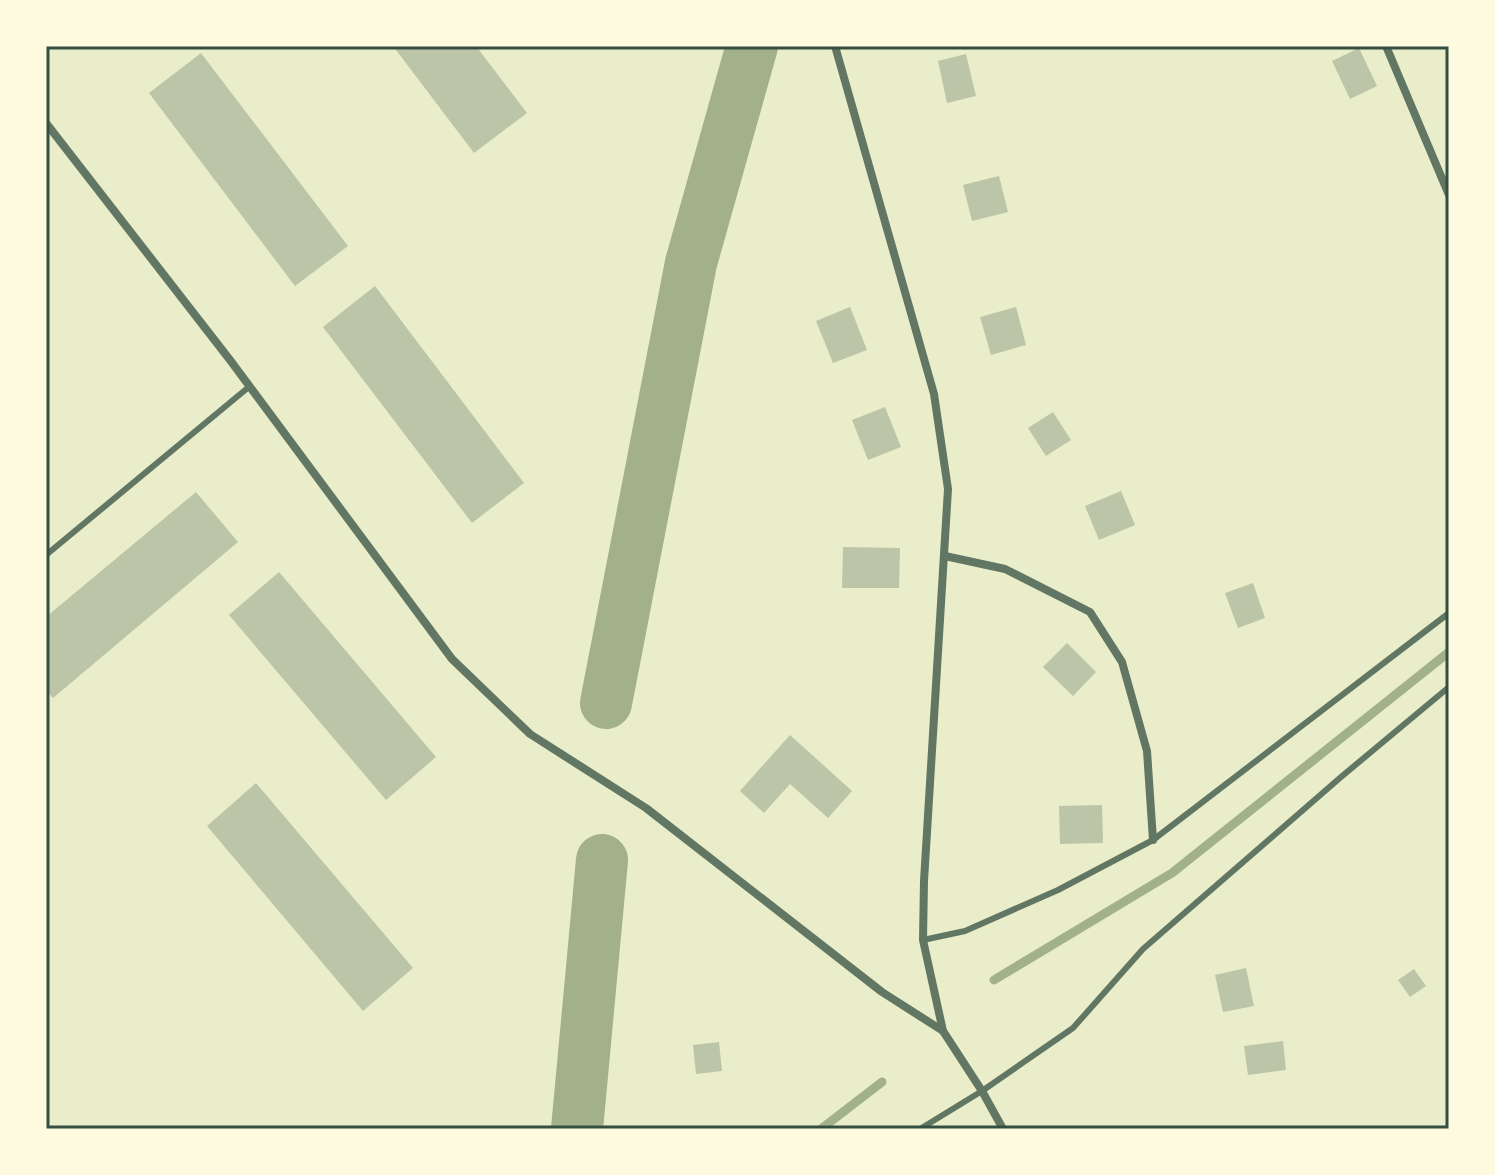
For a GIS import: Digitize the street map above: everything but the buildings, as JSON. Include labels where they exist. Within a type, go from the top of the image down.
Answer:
[{"type":"street","points":[[835,46],[934,394],[948,489],[923,940],[943,1031],[1003,1129]]},
{"type":"street","points":[[1386,46],[1449,195]]},
{"type":"street","points":[[46,123],[250,386],[452,659],[530,734],[646,808],[882,992],[943,1031]]},
{"type":"street","points":[[945,556],[1005,569],[1090,612],[1122,662],[1127,676],[1147,751],[1153,840]]},
{"type":"lane","points":[[46,555],[250,386]]},
{"type":"lane","points":[[923,940],[965,931],[1058,890],[1153,840],[1449,613]]},
{"type":"lane","points":[[920,1129],[982,1091],[1073,1028],[1143,949],[1449,687]]},
{"type":"waterway","points":[[606,703],[691,263],[752,46]]},
{"type":"waterway","points":[[994,980],[1172,873],[1449,652]]},
{"type":"waterway","points":[[577,1129],[602,860]]},
{"type":"waterway","points":[[821,1129],[882,1082]]}]
